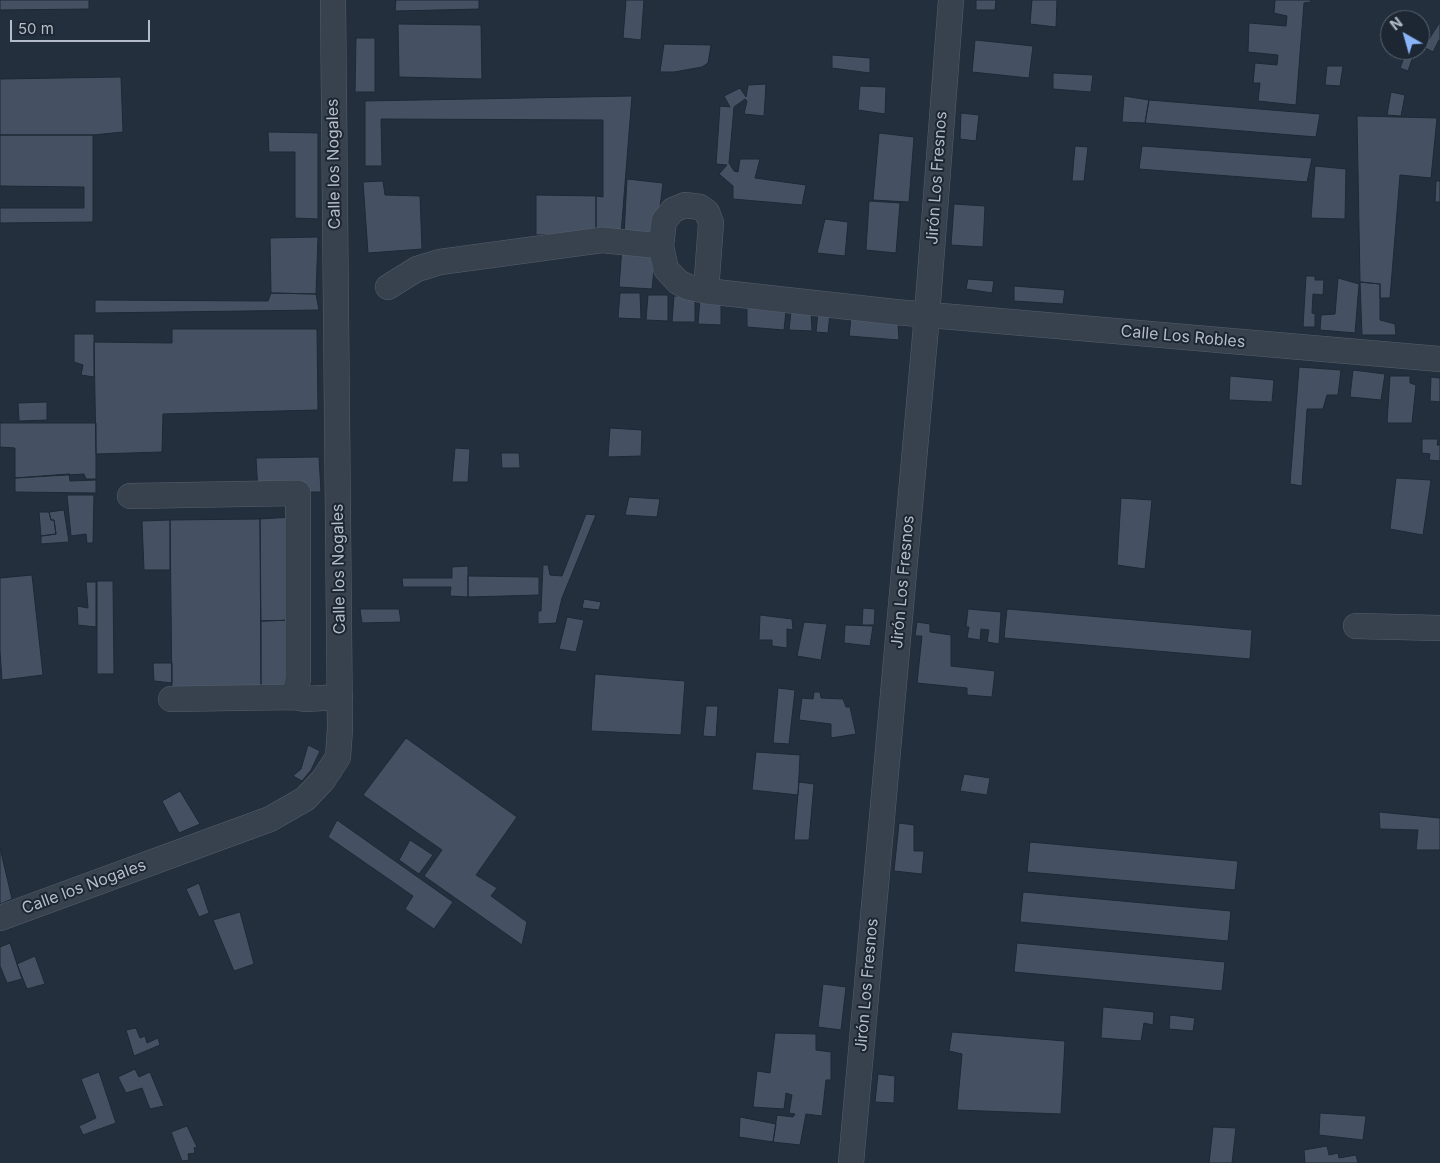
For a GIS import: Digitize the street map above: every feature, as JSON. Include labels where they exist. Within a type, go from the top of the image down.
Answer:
[{"type":"street","name":"Calle los Nogales","points":[[0,918],[270,819],[305,799],[324,780],[338,757],[340,697],[333,0]]},
{"type":"street","name":"Jirón Los Fresnos","points":[[851,1163],[927,315],[951,0]]},
{"type":"street","points":[[388,287],[416,269],[440,262],[602,240],[661,246],[664,221],[673,210],[685,205],[700,207],[708,212],[711,223],[706,291]]},
{"type":"street","name":"Calle Los Robles","points":[[661,246],[666,269],[678,282],[688,287],[706,291],[927,315],[1440,358]]},
{"type":"street","points":[[130,496],[298,493],[298,679],[294,697]]},
{"type":"street","points":[[1356,626],[1440,628]]},
{"type":"street","points":[[171,699],[294,697],[305,699],[340,697]]},
{"type":"building","points":[[0,0],[89,0],[89,9],[0,10]]},
{"type":"building","points":[[396,0],[479,0],[479,9],[395,11]]},
{"type":"building","points":[[626,0],[644,0],[641,40],[623,38]]},
{"type":"building","points":[[976,0],[996,0],[995,10],[976,10]]},
{"type":"building","points":[[1032,0],[1057,0],[1056,27],[1030,24]]},
{"type":"building","points":[[1275,0],[1311,0],[1311,2],[1304,3],[1296,105],[1258,101],[1260,83],[1253,83],[1255,63],[1277,65],[1278,55],[1248,52],[1249,23],[1286,26],[1287,16],[1274,13]]},
{"type":"building","points":[[1440,22],[1440,40],[1433,52],[1430,50],[1430,38]]},
{"type":"building","points":[[398,24],[481,25],[482,79],[399,77]]},
{"type":"building","points":[[356,38],[375,38],[375,92],[355,92]]},
{"type":"building","points":[[975,40],[1033,46],[1029,78],[972,72]]},
{"type":"building","points":[[664,44],[711,45],[708,63],[702,67],[674,72],[660,72]]},
{"type":"building","points":[[832,55],[870,58],[870,73],[832,68]]},
{"type":"building","points":[[1403,60],[1412,60],[1408,71],[1400,68]]},
{"type":"building","points":[[1327,66],[1343,66],[1340,86],[1325,85]]},
{"type":"building","points":[[1053,73],[1093,75],[1091,92],[1053,89]]},
{"type":"building","points":[[121,77],[123,132],[93,135],[0,135],[0,79]]},
{"type":"building","points":[[766,84],[764,116],[744,114],[747,101],[745,99],[734,107],[729,163],[734,171],[738,172],[740,159],[760,159],[755,178],[806,185],[802,205],[733,199],[733,186],[719,174],[727,165],[716,164],[720,106],[730,107],[724,96],[740,88],[746,97],[748,85]]},
{"type":"building","points":[[860,86],[886,87],[885,114],[858,110]]},
{"type":"building","points":[[1391,92],[1405,95],[1401,116],[1387,115]]},
{"type":"building","points":[[632,96],[621,234],[596,234],[596,196],[603,197],[603,120],[381,119],[382,166],[365,166],[365,101]]},
{"type":"building","points":[[1124,96],[1149,100],[1145,123],[1122,122]]},
{"type":"building","points":[[1149,100],[1320,114],[1316,137],[1145,123]]},
{"type":"building","points":[[961,113],[979,115],[976,141],[960,139]]},
{"type":"building","points":[[1357,116],[1437,118],[1431,178],[1400,175],[1390,298],[1380,298],[1380,284],[1360,282]]},
{"type":"building","points":[[268,132],[318,133],[318,219],[295,218],[295,152],[269,152]]},
{"type":"building","points":[[879,133],[914,137],[909,202],[873,200]]},
{"type":"building","points":[[0,135],[93,135],[93,222],[0,223],[0,208],[84,208],[84,187],[0,186]]},
{"type":"building","points":[[1075,146],[1088,147],[1084,181],[1072,181]]},
{"type":"building","points":[[1142,146],[1312,158],[1307,182],[1139,169]]},
{"type":"building","points":[[1315,166],[1346,169],[1345,219],[1311,218]]},
{"type":"building","points":[[627,179],[663,183],[656,239],[624,235]]},
{"type":"building","points":[[383,181],[385,195],[420,196],[422,249],[368,253],[363,182]]},
{"type":"building","points":[[1436,181],[1440,181],[1440,202],[1435,202]]},
{"type":"building","points":[[536,195],[596,196],[596,234],[536,235]]},
{"type":"building","points":[[869,201],[900,203],[896,253],[866,250]]},
{"type":"building","points":[[954,204],[985,206],[983,247],[951,245]]},
{"type":"building","points":[[825,219],[848,222],[845,256],[817,253]]},
{"type":"building","points":[[318,237],[316,294],[271,293],[270,238]]},
{"type":"building","points":[[622,247],[656,249],[652,289],[619,287]]},
{"type":"building","points":[[1306,276],[1315,276],[1315,280],[1324,280],[1323,295],[1313,294],[1312,313],[1315,314],[1315,327],[1303,327]]},
{"type":"building","points":[[1338,278],[1359,284],[1355,333],[1320,330],[1321,315],[1335,314]]},
{"type":"building","points":[[968,279],[994,281],[992,293],[966,289]]},
{"type":"building","points":[[1360,282],[1380,284],[1380,320],[1395,324],[1396,335],[1362,335]]},
{"type":"building","points":[[1014,286],[1065,290],[1063,304],[1014,301]]},
{"type":"building","points":[[271,293],[316,294],[319,310],[95,313],[95,300],[268,301]]},
{"type":"building","points":[[620,293],[640,293],[641,319],[618,318]]},
{"type":"building","points":[[648,295],[668,295],[668,321],[646,320]]},
{"type":"building","points":[[674,296],[695,296],[695,322],[672,322]]},
{"type":"building","points":[[721,298],[721,325],[698,324],[700,299]]},
{"type":"building","points":[[747,307],[786,311],[784,330],[747,327]]},
{"type":"building","points":[[791,311],[811,311],[812,331],[789,330]]},
{"type":"building","points":[[818,312],[830,313],[828,333],[816,332]]},
{"type":"building","points":[[851,318],[898,323],[899,340],[849,336]]},
{"type":"building","points":[[172,329],[317,329],[318,410],[163,414],[162,452],[96,454],[94,342],[172,343]]},
{"type":"building","points":[[74,334],[94,334],[94,377],[81,375],[83,365],[74,362]]},
{"type":"building","points":[[1299,367],[1341,370],[1338,395],[1327,395],[1323,409],[1307,409],[1302,486],[1290,484]]},
{"type":"building","points":[[1353,370],[1385,374],[1381,400],[1350,397]]},
{"type":"building","points":[[1230,376],[1274,380],[1272,402],[1229,400]]},
{"type":"building","points":[[1390,376],[1410,376],[1410,383],[1416,385],[1412,423],[1387,423]]},
{"type":"building","points":[[1431,377],[1440,378],[1440,402],[1430,401]]},
{"type":"building","points":[[47,402],[47,420],[19,421],[18,403]]},
{"type":"building","points":[[0,423],[96,423],[96,479],[86,479],[84,474],[15,478],[15,448],[0,447]]},
{"type":"building","points":[[610,428],[642,430],[641,456],[608,457]]},
{"type":"building","points":[[1422,439],[1438,439],[1437,445],[1440,445],[1440,461],[1429,460],[1430,454],[1422,453]]},
{"type":"building","points":[[455,448],[470,449],[468,482],[452,482]]},
{"type":"building","points":[[501,453],[519,453],[520,468],[502,468]]},
{"type":"building","points":[[319,457],[321,492],[258,492],[256,458]]},
{"type":"building","points":[[69,474],[70,481],[96,480],[96,493],[15,492],[15,478]]},
{"type":"building","points":[[1396,478],[1431,480],[1423,535],[1390,529]]},
{"type":"building","points":[[67,495],[94,495],[93,543],[87,543],[86,534],[71,536]]},
{"type":"building","points":[[629,497],[660,499],[657,517],[625,515]]},
{"type":"building","points":[[1121,498],[1152,500],[1145,569],[1117,565]]},
{"type":"building","points":[[64,510],[69,542],[41,544],[41,536],[56,534],[54,520],[51,520],[49,512]]},
{"type":"building","points":[[39,512],[49,512],[51,520],[54,520],[56,534],[41,536]]},
{"type":"building","points":[[586,514],[596,515],[562,598],[556,623],[538,624],[538,611],[541,611],[543,565],[548,565],[550,575],[562,576]]},
{"type":"building","points":[[292,517],[294,620],[261,621],[260,519]]},
{"type":"building","points":[[260,519],[261,693],[172,694],[170,520]]},
{"type":"building","points":[[170,520],[170,570],[144,570],[142,521]]},
{"type":"building","points":[[468,566],[468,597],[450,596],[451,587],[403,587],[402,578],[452,578],[452,567]]},
{"type":"building","points":[[32,575],[43,675],[2,680],[0,578]]},
{"type":"building","points":[[468,576],[539,577],[539,595],[468,597]]},
{"type":"building","points":[[97,581],[113,581],[114,674],[97,674]]},
{"type":"building","points":[[86,582],[96,582],[96,627],[78,625],[77,606],[88,608]]},
{"type":"building","points":[[584,599],[601,602],[599,610],[582,608]]},
{"type":"building","points":[[863,608],[875,609],[874,625],[862,625]]},
{"type":"building","points":[[360,609],[399,609],[401,622],[362,623]]},
{"type":"building","points":[[968,609],[1001,612],[999,644],[987,642],[989,630],[981,629],[980,640],[967,638],[969,627],[966,627]]},
{"type":"building","points":[[1007,609],[1252,630],[1250,659],[1004,638]]},
{"type":"building","points":[[760,615],[792,619],[793,630],[787,629],[787,648],[772,646],[772,640],[759,640]]},
{"type":"building","points":[[567,617],[584,620],[576,652],[559,649]]},
{"type":"building","points":[[294,620],[293,692],[261,693],[261,621]]},
{"type":"building","points":[[804,622],[827,624],[821,660],[797,656]]},
{"type":"building","points":[[917,622],[930,624],[930,632],[951,635],[951,666],[995,671],[992,697],[967,695],[967,688],[917,683],[922,636],[915,636]]},
{"type":"building","points":[[845,625],[873,626],[870,646],[844,643]]},
{"type":"building","points":[[153,663],[172,663],[172,683],[154,681]]},
{"type":"building","points":[[595,674],[685,681],[681,735],[591,731]]},
{"type":"building","points":[[778,688],[795,690],[789,744],[773,743]]},
{"type":"building","points":[[814,692],[820,692],[821,698],[843,699],[846,707],[850,707],[856,734],[831,738],[831,724],[799,720],[802,698],[813,699]]},
{"type":"building","points":[[706,706],[718,706],[716,737],[703,736]]},
{"type":"building","points":[[406,738],[517,817],[476,875],[497,888],[491,896],[527,922],[522,945],[424,876],[442,850],[363,795]]},
{"type":"building","points":[[308,745],[320,751],[311,770],[302,781],[293,776],[301,769]]},
{"type":"building","points":[[756,752],[800,755],[798,795],[752,790]]},
{"type":"building","points":[[964,774],[990,778],[987,795],[960,791]]},
{"type":"building","points":[[799,782],[814,784],[809,840],[794,840]]},
{"type":"building","points":[[180,791],[200,824],[179,833],[162,801]]},
{"type":"building","points":[[1379,812],[1440,818],[1440,850],[1416,850],[1418,830],[1380,829]]},
{"type":"building","points":[[337,820],[453,902],[434,929],[405,909],[413,896],[328,837]]},
{"type":"building","points":[[899,823],[914,825],[914,851],[924,851],[922,874],[894,871]]},
{"type":"building","points":[[410,840],[433,855],[419,874],[399,860]]},
{"type":"building","points":[[1030,842],[1238,861],[1235,890],[1027,872]]},
{"type":"building","points":[[0,848],[12,899],[0,904]]},
{"type":"building","points":[[199,883],[209,913],[199,917],[186,889]]},
{"type":"building","points":[[1023,892],[1231,911],[1228,941],[1020,922]]},
{"type":"building","points":[[240,912],[254,964],[234,971],[213,920]]},
{"type":"building","points":[[10,943],[22,979],[7,983],[0,966],[0,947]]},
{"type":"building","points":[[1017,943],[1225,962],[1222,991],[1014,972]]},
{"type":"building","points":[[35,956],[45,984],[27,989],[17,964]]},
{"type":"building","points":[[823,984],[846,987],[841,1030],[818,1027]]},
{"type":"building","points":[[1103,1007],[1154,1012],[1153,1025],[1144,1023],[1141,1041],[1101,1038]]},
{"type":"building","points":[[1170,1015],[1195,1018],[1193,1031],[1169,1029]]},
{"type":"building","points":[[136,1028],[140,1038],[145,1036],[147,1043],[158,1038],[160,1045],[134,1056],[126,1030]]},
{"type":"building","points":[[952,1032],[1065,1041],[1061,1114],[957,1110],[962,1054],[949,1051]]},
{"type":"building","points":[[775,1033],[816,1034],[816,1050],[831,1052],[831,1080],[826,1080],[822,1116],[806,1114],[800,1145],[773,1142],[777,1115],[793,1117],[795,1114],[789,1113],[792,1095],[786,1093],[784,1109],[753,1107],[757,1071],[770,1073]]},
{"type":"building","points":[[135,1069],[139,1077],[150,1072],[164,1106],[150,1109],[142,1088],[126,1093],[118,1077]]},
{"type":"building","points":[[99,1072],[116,1123],[83,1135],[79,1126],[96,1118],[81,1079]]},
{"type":"building","points":[[878,1074],[895,1076],[894,1103],[875,1102]]},
{"type":"building","points":[[1320,1113],[1366,1116],[1363,1140],[1319,1135]]},
{"type":"building","points":[[740,1117],[776,1124],[773,1142],[739,1137]]},
{"type":"building","points":[[187,1126],[197,1147],[194,1148],[195,1153],[188,1154],[189,1160],[182,1161],[171,1132]]},
{"type":"building","points":[[1213,1127],[1236,1128],[1232,1163],[1209,1163]]},
{"type":"building","points":[[1327,1146],[1329,1155],[1338,1153],[1339,1158],[1356,1155],[1358,1163],[1305,1163],[1304,1150]]}]
